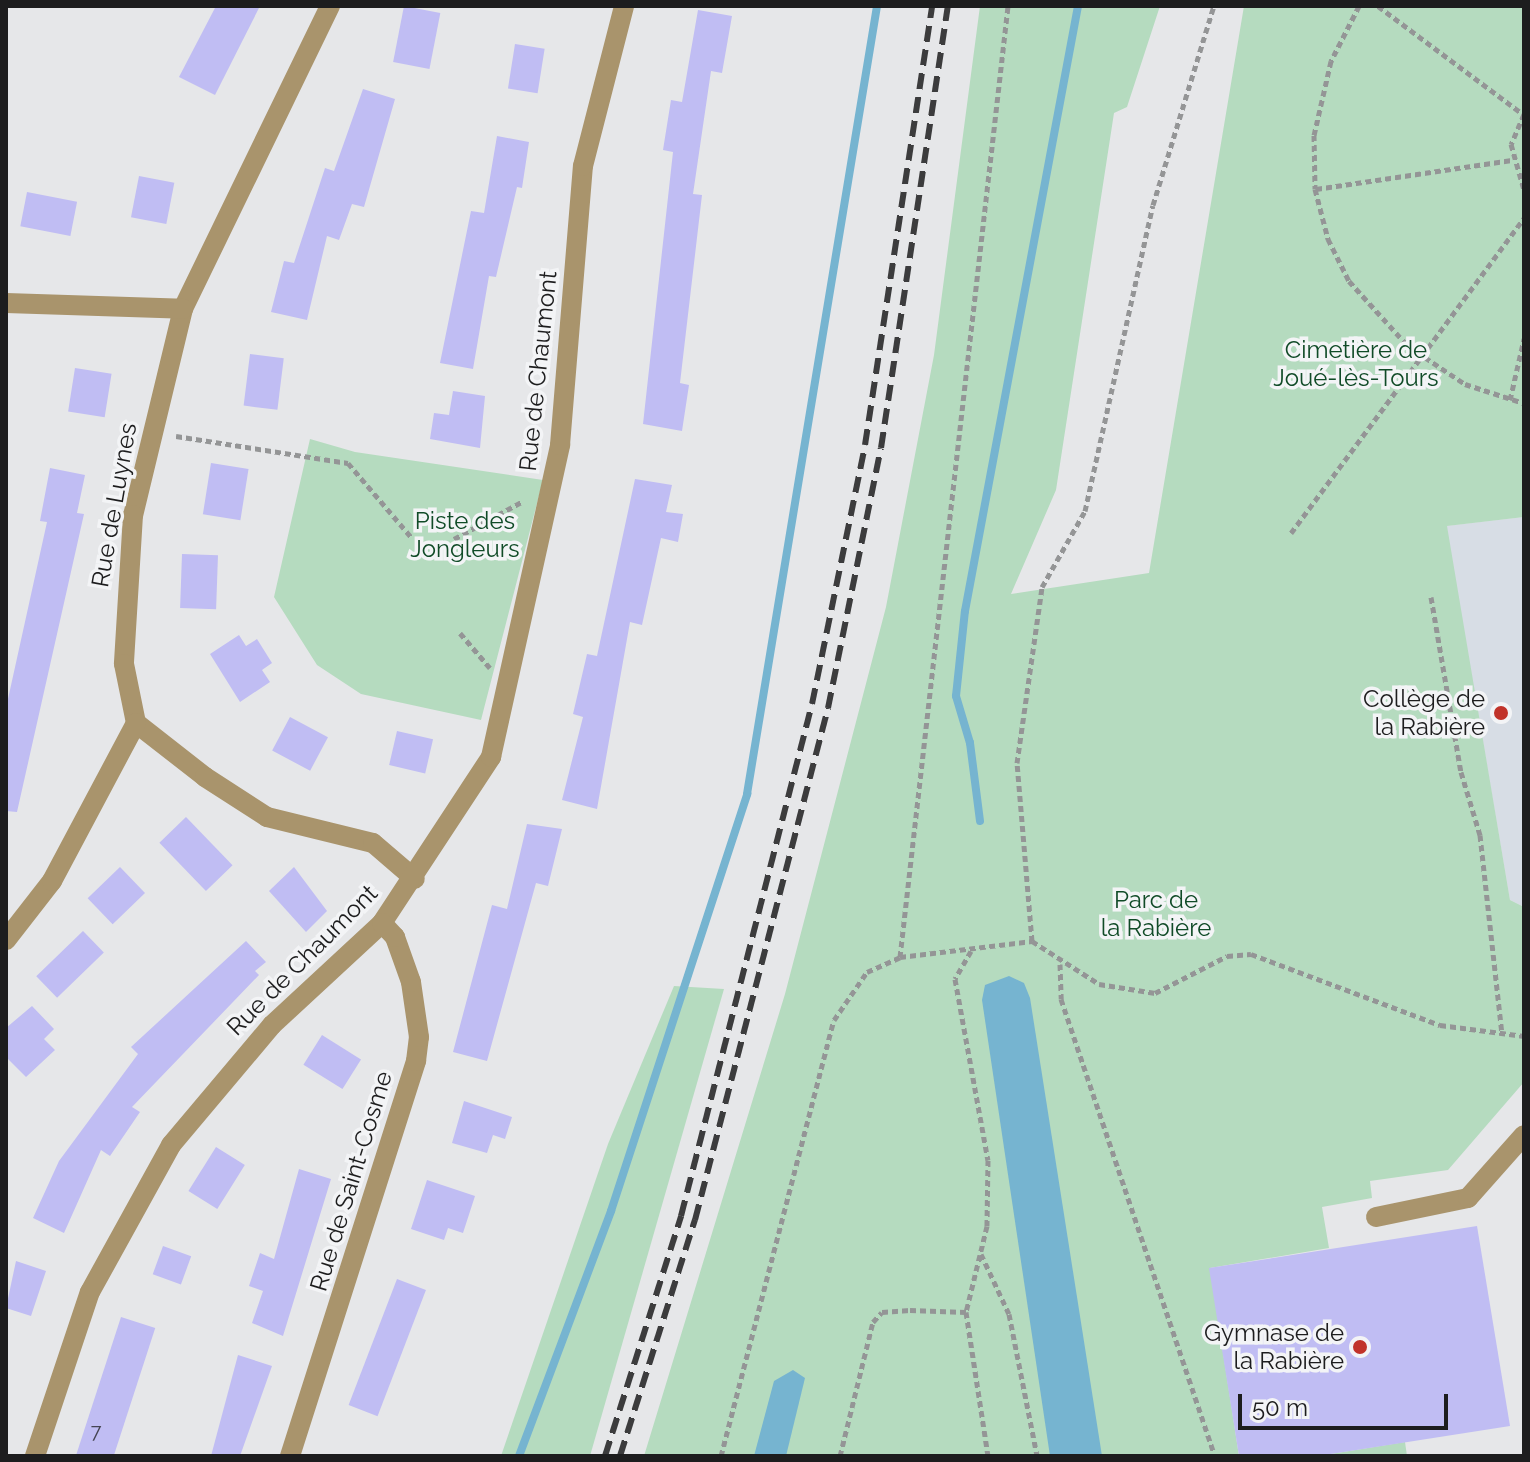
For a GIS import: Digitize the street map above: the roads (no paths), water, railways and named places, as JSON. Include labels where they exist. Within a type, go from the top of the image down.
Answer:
[{"type":"street","name":"Rue de Luynes","points":[[136,723],[124,664],[123,613],[133,515],[183,309],[330,6]]},
{"type":"street","name":"Rue de Chaumont","points":[[35,1456],[90,1292],[171,1145],[272,1025],[382,923],[415,879],[491,757],[551,492],[583,166],[624,6]]},
{"type":"street","points":[[6,303],[183,309]]},
{"type":"street","points":[[6,940],[60,868],[136,723],[267,817],[373,843],[415,879]]},
{"type":"street","name":"Rue de Saint-Cosme","points":[[290,1456],[416,1061],[419,1037],[411,982],[395,937],[382,923]]},
{"type":"street","points":[[1376,1217],[1468,1198],[1524,1135]]},
{"type":"water","points":[[1009,976],[1024,983],[1030,998],[1102,1456],[1050,1456],[982,1000],[985,985]]},
{"type":"water","points":[[793,1370],[805,1378],[786,1456],[754,1456],[774,1381]]},
{"type":"waterway","points":[[519,1456],[611,1211],[747,794],[877,6]]},
{"type":"waterway","points":[[980,821],[970,743],[956,696],[965,611],[1078,6]]},
{"type":"railway","points":[[605,1456],[681,1216],[812,704],[865,445],[932,6]]},
{"type":"railway","points":[[620,1456],[695,1220],[828,708],[881,448],[948,6]]},
{"type":"place","name":"Collège de la Rabière","points":[[1501,713]]},
{"type":"place","name":"Gymnase de la Rabière","points":[[1360,1347]]},
{"type":"park label","name":"Cimetière de Joué-lès-Tours","points":[[1356,364]]},
{"type":"park label","name":"Piste des Jongleurs","points":[[465,535]]},
{"type":"park label","name":"Parc de la Rabière","points":[[1156,914]]}]
